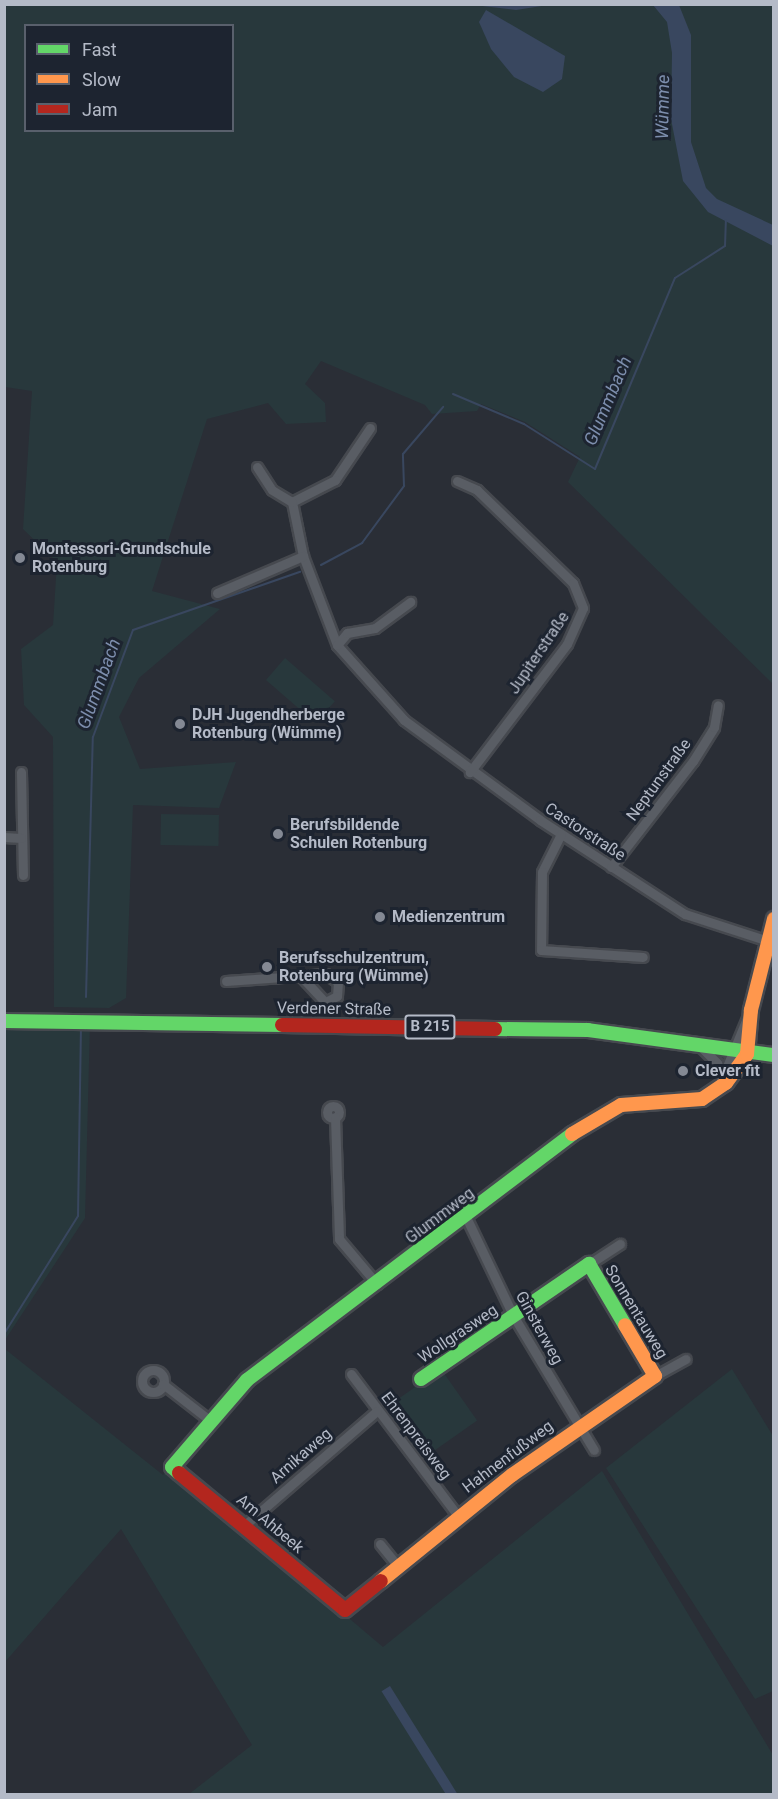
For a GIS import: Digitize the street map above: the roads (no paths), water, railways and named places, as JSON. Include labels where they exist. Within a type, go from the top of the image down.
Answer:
[{"type":"street","points":[[292,502],[335,480],[370,428]]},
{"type":"street","points":[[257,467],[272,490],[292,502],[303,556],[337,645],[347,633],[375,628],[410,602]]},
{"type":"street","name":"Jupiterstraße","points":[[457,481],[477,490],[573,583],[583,608],[567,644],[470,772]]},
{"type":"street","points":[[217,593],[303,556]]},
{"type":"street","name":"Castorstraße","points":[[337,645],[404,720],[470,772],[611,867],[693,918],[769,941]]},
{"type":"street","name":"Neptunstraße","points":[[611,867],[693,761],[714,727],[718,705]]},
{"type":"street","points":[[21,772],[22,875]]},
{"type":"street","points":[[561,834],[542,872],[541,950],[643,957]]},
{"type":"street","points":[[4,837],[21,838]]},
{"type":"street","points":[[717,1087],[744,1051],[751,1010],[774,920]]},
{"type":"street","points":[[226,981],[303,978]]},
{"type":"street","name":"Verdener Straße","points":[[4,1021],[540,1028],[691,1040],[774,1055]]},
{"type":"street","points":[[691,1040],[717,1063],[717,1087]]},
{"type":"street","name":"Verdener Straße","points":[[744,1051],[774,1063]]},
{"type":"street","name":"Glummweg","points":[[172,1467],[247,1380],[608,1109],[717,1087]]},
{"type":"street","points":[[335,1117],[339,1239],[376,1284]]},
{"type":"street","name":"Ginsterweg","points":[[466,1217],[514,1317],[594,1450]]},
{"type":"street","name":"Sonnentauweg","points":[[514,1317],[620,1244]]},
{"type":"street","name":"Sonnentauweg","points":[[589,1264],[655,1376]]},
{"type":"street","name":"Wollgrasweg","points":[[421,1379],[514,1317]]},
{"type":"street","name":"Sonnentauweg","points":[[578,1426],[655,1376],[686,1359]]},
{"type":"street","name":"Ehrenpreisweg","points":[[351,1374],[458,1516]]},
{"type":"street","points":[[164,1384],[213,1422]]},
{"type":"street","name":"Arnikaweg","points":[[246,1524],[377,1411]]},
{"type":"street","name":"Hahnenfußweg","points":[[345,1610],[458,1516],[578,1426]]},
{"type":"street","name":"Am Ahbeek","points":[[172,1467],[246,1524],[345,1610]]},
{"type":"street","points":[[381,1544],[397,1565]]},
{"type":"water","points":[[474,5],[548,5],[516,10]]},
{"type":"water","points":[[653,5],[679,5],[691,35],[691,142],[706,188],[717,199],[773,225],[773,246],[708,212],[683,181],[671,119],[672,53],[667,22]]},
{"type":"water","points":[[486,10],[565,56],[562,79],[543,92],[514,77],[491,49],[479,22]]},
{"type":"water","points":[[390,1686],[457,1794],[446,1794],[382,1691]]},
{"type":"waterway","name":"Glummbach","points":[[453,394],[524,424],[595,469],[675,278],[725,246],[726,220]]},
{"type":"waterway","name":"Glummbach","points":[[321,565],[362,543],[404,486],[403,454],[443,407]]},
{"type":"waterway","name":"Glummbach","points":[[86,997],[93,737],[133,630],[300,572]]},
{"type":"waterway","name":"Glummbach","points":[[4,1334],[78,1216],[81,1030]]},
{"type":"place","name":"Montessori-Grundschule Rotenburg","points":[[20,558]]},
{"type":"place","name":"DJH Jugendherberge Rotenburg (Wümme)","points":[[180,724]]},
{"type":"place","name":"Berufsbildende Schulen Rotenburg","points":[[278,834]]},
{"type":"place","name":"Medienzentrum","points":[[380,917]]},
{"type":"place","name":"Berufsschulzentrum, Rotenburg (Wümme)","points":[[267,967]]},
{"type":"place","name":"Clever fit","points":[[683,1071]]},
{"type":"water label","name":"Wümme","points":[[663,107]]}]
